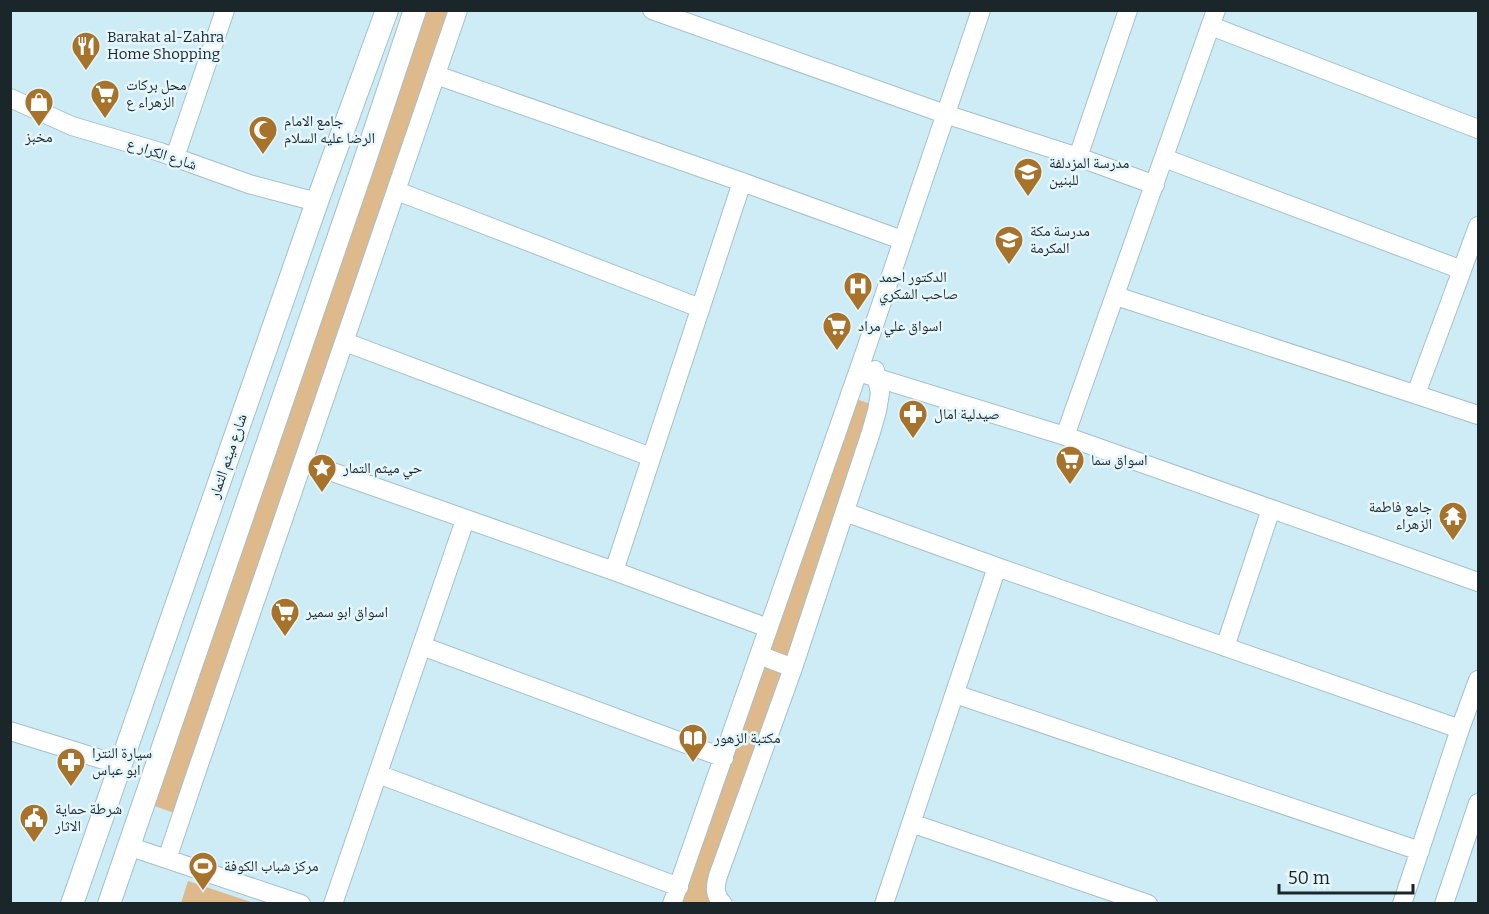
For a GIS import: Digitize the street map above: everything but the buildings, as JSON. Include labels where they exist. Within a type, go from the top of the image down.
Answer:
[{"type":"street","points":[[175,157],[225,10]]},
{"type":"street","name":"شارع ميثم التمار","points":[[72,903],[317,202],[387,10]]},
{"type":"street","points":[[109,903],[415,10]]},
{"type":"street","points":[[167,860],[458,10]]},
{"type":"street","points":[[652,10],[945,114],[1078,157],[1155,185]]},
{"type":"street","points":[[378,774],[675,895],[866,349],[981,10]]},
{"type":"street","points":[[1078,157],[1128,10]]},
{"type":"street","points":[[1065,436],[1213,18],[1479,129]]},
{"type":"street","points":[[436,75],[902,240]]},
{"type":"street","name":"شارع الكرار ع","points":[[10,98],[72,126],[175,157],[249,184],[317,202]]},
{"type":"street","points":[[1164,158],[1462,270]]},
{"type":"street","points":[[614,571],[742,182]]},
{"type":"street","points":[[397,191],[700,308]]},
{"type":"street","points":[[1416,394],[1479,226]]},
{"type":"street","points":[[1116,296],[1479,414]]},
{"type":"street","points":[[345,342],[651,457]]},
{"type":"street","points":[[723,903],[715,892],[718,876],[793,668],[878,411],[880,393],[866,349]]},
{"type":"street","points":[[858,372],[1065,436],[1479,582]]},
{"type":"street","points":[[303,462],[614,571],[768,628]]},
{"type":"street","points":[[1225,647],[1271,510]]},
{"type":"street","points":[[845,512],[1460,729]]},
{"type":"street","points":[[333,903],[465,520]]},
{"type":"street","points":[[884,903],[997,567]]},
{"type":"street","points":[[422,646],[724,758]]},
{"type":"street","points":[[759,655],[793,668]]},
{"type":"street","points":[[1402,903],[1460,729],[1479,680]]},
{"type":"street","points":[[955,694],[1420,851]]},
{"type":"street","points":[[10,731],[120,765]]},
{"type":"street","points":[[1444,903],[1479,803]]},
{"type":"street","points":[[911,823],[1148,903]]},
{"type":"street","points":[[128,846],[301,903]]},
{"type":"shaded area","points":[[421,11],[452,11],[177,814],[149,804]]},
{"type":"shaded area","points":[[853,398],[874,405],[789,657],[768,650]]},
{"type":"shaded area","points":[[761,666],[785,675],[708,894],[710,903],[677,904]]},
{"type":"shaded area","name":"مركز شباب الكوفة","points":[[188,881],[254,903],[181,903]]},
{"type":"place","name":"Barakat al-Zahra Home Shopping","points":[[86,72]]},
{"type":"place","name":"محل بركات الزهراء ع","points":[[105,120]]},
{"type":"place","name":"مخبز","points":[[39,128]]},
{"type":"place","name":"جامع الامام الرضا عليه السلام","points":[[263,156]]},
{"type":"place","name":"مدرسة المزدلفة للبنين","points":[[1028,198]]},
{"type":"place","name":"مدرسة مكة المكرمة","points":[[1009,266]]},
{"type":"place","name":"الدكتور احمد صاحب الشكري","points":[[858,312]]},
{"type":"place","name":"اسواق علي مراد","points":[[837,352]]},
{"type":"place","name":"صيدلية امال","points":[[913,440]]},
{"type":"place","name":"اسواق سما","points":[[1070,486]]},
{"type":"place","name":"حي ميثم التمار","points":[[322,494]]},
{"type":"place","name":"جامع فاطمة الزهراء","points":[[1453,542]]},
{"type":"place","name":"اسواق ابو سمير","points":[[285,638]]},
{"type":"place","name":"مكتبة الزهور","points":[[693,764]]},
{"type":"place","name":"سيارة النترا ابو عباس","points":[[71,788]]},
{"type":"place","name":"شرطة حماية الاثار","points":[[34,844]]},
{"type":"place","name":"مركز شباب الكوفة","points":[[203,892]]}]
